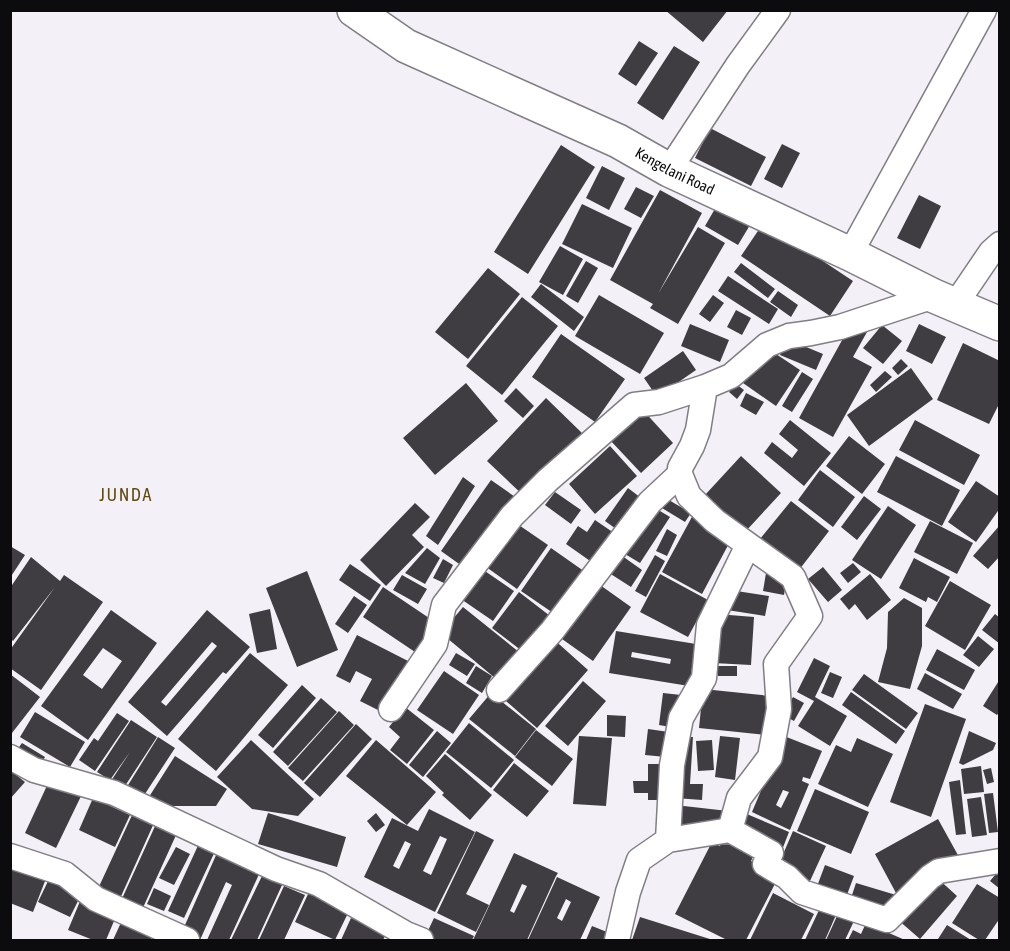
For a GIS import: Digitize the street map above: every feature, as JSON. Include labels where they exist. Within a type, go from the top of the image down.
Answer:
[{"type":"main road","name":"Kengelani Road","points":[[354,10],[406,46],[618,141],[669,170],[999,324]]},
{"type":"street","points":[[669,170],[738,65],[778,10]]},
{"type":"street","points":[[850,254],[984,10]]},
{"type":"street","points":[[391,709],[435,644],[444,605],[512,516],[548,480],[634,405],[659,402],[731,376],[767,345],[789,336],[840,327],[944,300],[999,244]]},
{"type":"street","points":[[705,387],[698,430],[680,468],[680,474],[689,496],[715,521],[793,577],[810,616],[776,664],[779,709],[770,757],[739,798],[730,830]]},
{"type":"street","points":[[499,690],[552,631],[650,502],[680,474]]},
{"type":"street","points":[[668,840],[672,765],[681,718],[704,678],[709,625],[748,545]]},
{"type":"street","points":[[10,757],[34,770],[114,793],[276,869],[320,884],[406,934],[421,940]]},
{"type":"street","points":[[617,940],[628,892],[639,860],[668,840],[730,830],[771,853],[765,864],[787,877],[802,892],[886,920],[930,877],[939,872],[999,861]]},
{"type":"street","points":[[10,856],[64,874],[96,899],[187,940]]},
{"type":"building","points":[[665,10],[728,10],[703,42]]},
{"type":"building","points":[[639,41],[658,53],[636,86],[618,74]]},
{"type":"building","points":[[674,46],[700,62],[663,120],[637,103]]},
{"type":"building","points":[[710,128],[766,157],[751,186],[695,158]]},
{"type":"building","points":[[782,144],[800,153],[782,188],[764,179]]},
{"type":"building","points":[[561,145],[595,167],[528,274],[494,252]]},
{"type":"building","points":[[602,166],[625,178],[609,210],[586,198]]},
{"type":"building","points":[[636,187],[654,196],[641,218],[624,209]]},
{"type":"building","points":[[660,190],[702,213],[658,294],[698,227],[725,243],[678,324],[650,308],[653,304],[610,280]]},
{"type":"building","points":[[919,195],[941,206],[920,249],[897,238]]},
{"type":"building","points":[[582,204],[632,228],[613,268],[562,244]]},
{"type":"building","points":[[716,207],[750,225],[738,245],[705,226]]},
{"type":"building","points":[[764,222],[853,281],[830,316],[741,256]]},
{"type":"building","points":[[560,246],[583,259],[563,295],[539,282]]},
{"type":"building","points":[[586,261],[598,268],[578,303],[566,296]]},
{"type":"building","points":[[741,263],[775,289],[768,298],[734,272]]},
{"type":"building","points":[[488,268],[520,294],[468,359],[435,332]]},
{"type":"building","points":[[728,276],[778,309],[769,324],[718,291]]},
{"type":"building","points":[[541,284],[584,317],[574,331],[531,297]]},
{"type":"building","points":[[778,291],[798,305],[791,317],[770,302]]},
{"type":"building","points":[[599,295],[664,333],[640,374],[575,336]]},
{"type":"building","points":[[713,295],[724,303],[710,322],[699,314]]},
{"type":"building","points":[[522,297],[558,326],[502,395],[466,366]]},
{"type":"building","points":[[736,310],[751,318],[742,335],[727,327]]},
{"type":"building","points":[[690,324],[729,340],[720,362],[681,346]]},
{"type":"building","points":[[851,324],[867,332],[853,357],[872,367],[833,437],[799,418]]},
{"type":"building","points":[[919,324],[946,337],[932,364],[906,351]]},
{"type":"building","points":[[882,325],[902,341],[883,364],[863,348]]},
{"type":"building","points":[[561,334],[625,379],[595,422],[532,377]]},
{"type":"building","points":[[787,339],[823,354],[816,370],[780,355]]},
{"type":"building","points":[[963,343],[1000,361],[1000,402],[989,424],[937,400]]},
{"type":"building","points":[[767,348],[800,370],[776,406],[743,383]]},
{"type":"building","points":[[683,351],[696,370],[657,397],[644,378]]},
{"type":"building","points":[[901,359],[908,366],[898,375],[892,368]]},
{"type":"building","points":[[911,368],[933,399],[869,446],[847,415]]},
{"type":"building","points":[[885,371],[892,377],[876,392],[870,385]]},
{"type":"building","points":[[802,372],[813,379],[792,412],[782,406]]},
{"type":"building","points":[[466,383],[498,421],[435,475],[403,438]]},
{"type":"building","points":[[736,384],[744,390],[737,399],[729,392]]},
{"type":"building","points":[[516,388],[534,406],[523,418],[504,401]]},
{"type":"building","points":[[746,393],[764,402],[756,415],[740,406]]},
{"type":"building","points":[[546,398],[583,434],[525,497],[487,461]]},
{"type":"building","points":[[641,408],[673,443],[641,473],[609,439]]},
{"type":"building","points":[[790,420],[831,453],[804,486],[764,453],[772,442],[792,458],[798,450],[779,434]]},
{"type":"building","points":[[915,420],[980,455],[964,485],[899,450]]},
{"type":"building","points":[[849,436],[885,464],[862,494],[826,466]]},
{"type":"building","points":[[610,446],[637,476],[595,514],[569,484]]},
{"type":"building","points":[[741,456],[781,493],[745,532],[705,495]]},
{"type":"building","points":[[896,456],[960,490],[942,526],[877,492]]},
{"type":"building","points":[[820,470],[855,497],[833,527],[798,500]]},
{"type":"building","points":[[463,477],[475,486],[438,545],[426,536]]},
{"type":"building","points":[[491,480],[518,499],[469,571],[441,551]]},
{"type":"building","points":[[976,481],[1000,497],[1000,508],[976,542],[948,522]]},
{"type":"building","points":[[628,488],[645,501],[623,534],[605,521]]},
{"type":"building","points":[[555,492],[581,510],[571,524],[545,505]]},
{"type":"building","points":[[662,496],[691,513],[685,522],[657,505]]},
{"type":"building","points":[[864,496],[881,509],[857,540],[841,527]]},
{"type":"building","points":[[791,501],[829,531],[799,570],[760,539]]},
{"type":"building","points":[[415,503],[430,517],[412,535],[424,547],[386,586],[360,560]]},
{"type":"building","points":[[888,506],[916,525],[881,579],[852,560]]},
{"type":"building","points":[[655,508],[670,517],[640,563],[625,554]]},
{"type":"building","points":[[693,515],[733,536],[702,594],[662,572]]},
{"type":"building","points":[[595,520],[614,533],[593,563],[566,544],[578,526],[587,532]]},
{"type":"building","points":[[513,521],[548,545],[517,589],[482,564]]},
{"type":"building","points":[[930,521],[973,543],[957,574],[914,552]]},
{"type":"building","points":[[1000,525],[1000,556],[988,569],[973,556]]},
{"type":"building","points":[[667,529],[677,535],[667,556],[656,551]]},
{"type":"building","points":[[10,546],[25,555],[10,578]]},
{"type":"building","points":[[427,548],[440,558],[425,584],[405,573]]},
{"type":"building","points":[[551,548],[588,574],[559,617],[521,591]]},
{"type":"building","points":[[618,553],[642,570],[631,587],[606,571]]},
{"type":"building","points":[[655,555],[665,561],[646,597],[635,591]]},
{"type":"building","points":[[31,557],[60,581],[64,575],[103,602],[41,690],[10,668],[10,650],[55,587],[13,641],[10,638],[10,588]]},
{"type":"building","points":[[914,558],[950,577],[937,602],[928,597],[926,602],[899,588]]},
{"type":"building","points":[[443,559],[453,565],[444,583],[433,578]]},
{"type":"building","points":[[853,563],[861,572],[848,583],[840,573]]},
{"type":"building","points":[[350,564],[381,585],[370,601],[339,580]]},
{"type":"building","points":[[479,567],[514,591],[493,621],[458,597]]},
{"type":"building","points":[[823,567],[842,590],[828,602],[808,579]]},
{"type":"building","points":[[307,571],[338,650],[297,667],[266,588]]},
{"type":"building","points":[[766,573],[787,577],[784,595],[763,591]]},
{"type":"building","points":[[660,574],[708,600],[688,637],[640,612]]},
{"type":"building","points":[[870,574],[891,600],[867,620],[855,604],[849,610],[840,599]]},
{"type":"building","points":[[402,575],[427,589],[418,604],[393,590]]},
{"type":"building","points":[[593,580],[631,607],[593,661],[555,634]]},
{"type":"building","points":[[950,581],[991,605],[965,650],[925,626]]},
{"type":"building","points":[[383,587],[435,622],[415,652],[363,617]]},
{"type":"building","points":[[730,590],[769,596],[765,616],[727,610]]},
{"type":"building","points":[[519,592],[554,619],[526,654],[492,628]]},
{"type":"building","points":[[354,596],[367,605],[348,633],[335,624]]},
{"type":"building","points":[[904,598],[922,608],[922,646],[910,689],[878,682],[887,648],[888,612]]},
{"type":"building","points":[[463,607],[524,656],[501,683],[441,633]]},
{"type":"building","points":[[270,609],[277,649],[257,653],[249,614]]},
{"type":"building","points":[[111,610],[157,643],[88,740],[41,706]],"holes":[[[103,648],[122,661],[102,689],[83,675]]]},
{"type":"building","points":[[207,610],[250,647],[226,674],[223,672],[167,736],[128,702]],"holes":[[[212,642],[217,646],[166,706],[161,702]]]},
{"type":"building","points":[[717,614],[754,617],[751,665],[713,663]]},
{"type":"building","points":[[995,614],[1000,618],[1000,644],[982,630]]},
{"type":"building","points":[[616,631],[696,644],[689,686],[609,673]],"holes":[[[632,652],[671,659],[670,664],[631,657]]]},
{"type":"building","points":[[357,635],[412,663],[386,714],[360,701],[372,679],[356,671],[350,683],[336,676]]},
{"type":"building","points":[[550,636],[588,670],[537,728],[499,695]]},
{"type":"building","points":[[978,636],[994,649],[979,667],[963,655]]},
{"type":"building","points":[[937,649],[975,670],[964,690],[926,670]]},
{"type":"building","points":[[250,653],[288,685],[216,771],[178,739]]},
{"type":"building","points":[[456,653],[475,664],[467,676],[449,665]]},
{"type":"building","points":[[814,658],[830,666],[815,697],[847,716],[830,746],[798,726],[814,701],[797,692]]},
{"type":"building","points":[[476,666],[492,676],[482,693],[466,683]]},
{"type":"building","points":[[718,666],[737,666],[737,676],[718,676]]},
{"type":"building","points":[[444,671],[479,695],[453,734],[417,710]]},
{"type":"building","points":[[830,672],[842,677],[833,698],[821,693]]},
{"type":"building","points":[[925,673],[962,694],[953,709],[917,689]]},
{"type":"building","points":[[10,674],[40,697],[12,733],[10,731]]},
{"type":"building","points":[[864,674],[918,713],[906,729],[852,690]]},
{"type":"building","points":[[1000,679],[1000,711],[997,715],[983,706]]},
{"type":"building","points":[[583,681],[606,701],[568,746],[545,726]]},
{"type":"building","points":[[302,685],[316,698],[273,748],[258,735]]},
{"type":"building","points":[[703,689],[770,696],[766,735],[699,728]]},
{"type":"building","points":[[851,692],[905,731],[896,744],[842,705]]},
{"type":"building","points":[[491,693],[536,729],[515,756],[469,719]]},
{"type":"building","points":[[663,693],[681,695],[676,728],[659,725]]},
{"type":"building","points":[[793,697],[804,703],[794,721],[783,715]]},
{"type":"building","points":[[321,698],[337,712],[288,766],[273,752]]},
{"type":"building","points":[[925,704],[966,719],[931,817],[890,802]]},
{"type":"building","points":[[405,707],[434,730],[407,764],[390,750],[400,737],[389,727]]},
{"type":"building","points":[[339,711],[354,725],[303,781],[288,768]]},
{"type":"building","points":[[35,712],[85,742],[70,767],[20,737]]},
{"type":"building","points":[[117,713],[129,721],[95,771],[79,760],[94,738],[98,741]]},
{"type":"building","points":[[607,715],[626,716],[625,737],[607,736]]},
{"type":"building","points":[[131,720],[157,737],[123,789],[111,781],[130,752],[110,780],[97,772]]},
{"type":"building","points":[[469,723],[514,760],[491,788],[446,752]]},
{"type":"building","points":[[356,724],[372,739],[320,797],[304,783]]},
{"type":"building","points":[[648,729],[669,732],[666,757],[645,755]]},
{"type":"building","points":[[536,730],[573,759],[552,786],[515,757]]},
{"type":"building","points":[[437,731],[451,743],[423,777],[409,765]]},
{"type":"building","points":[[969,731],[996,743],[993,750],[963,765],[959,763]]},
{"type":"building","points":[[579,736],[612,738],[606,806],[573,804]]},
{"type":"building","points":[[720,736],[740,738],[735,780],[715,777]]},
{"type":"building","points":[[784,736],[822,751],[810,779],[803,777],[802,781],[809,784],[790,830],[752,812]],"holes":[[[783,790],[789,792],[781,808],[776,805]]]},
{"type":"building","points":[[158,737],[175,748],[141,800],[125,790]]},
{"type":"building","points":[[679,737],[693,737],[690,784],[703,784],[702,800],[675,798]]},
{"type":"building","points":[[857,738],[893,754],[868,807],[818,784],[836,745],[851,752]]},
{"type":"building","points":[[251,740],[314,799],[298,816],[252,809],[217,777]]},
{"type":"building","points":[[376,740],[436,792],[407,825],[346,776]]},
{"type":"building","points":[[712,740],[714,770],[698,771],[696,741]]},
{"type":"building","points":[[22,743],[45,757],[38,769],[14,754]]},
{"type":"building","points":[[445,754],[492,795],[470,820],[442,795],[444,793],[426,776]]},
{"type":"building","points":[[175,756],[227,789],[216,806],[156,806],[147,800]]},
{"type":"building","points":[[514,763],[549,791],[527,817],[493,790]]},
{"type":"building","points":[[648,764],[662,764],[662,800],[648,800],[648,793],[634,793],[633,781],[648,781]]},
{"type":"building","points":[[981,766],[984,792],[964,794],[961,769]]},
{"type":"building","points":[[991,768],[994,782],[987,784],[983,770]]},
{"type":"building","points":[[10,770],[25,782],[10,799]]},
{"type":"building","points":[[51,777],[83,792],[56,848],[25,833]]},
{"type":"building","points":[[960,780],[966,834],[956,835],[949,782]]},
{"type":"building","points":[[815,789],[869,812],[851,854],[797,831]]},
{"type":"building","points":[[993,793],[998,832],[989,833],[984,794]]},
{"type":"building","points":[[981,797],[987,835],[972,837],[967,799]]},
{"type":"building","points":[[93,798],[130,815],[115,847],[79,830]]},
{"type":"building","points":[[675,805],[728,811],[727,829],[673,824]]},
{"type":"building","points":[[429,809],[475,832],[435,912],[364,877],[392,818],[418,831]],"holes":[[[440,836],[447,839],[431,875],[423,871]],[[405,841],[411,844],[399,869],[393,866]]]},
{"type":"building","points":[[742,812],[789,832],[782,850],[735,829]]},
{"type":"building","points":[[133,813],[154,823],[118,903],[96,893]]},
{"type":"building","points":[[268,813],[346,837],[337,867],[258,844]]},
{"type":"building","points":[[376,813],[385,825],[376,832],[367,821]]},
{"type":"building","points":[[938,819],[959,857],[896,893],[875,854]]},
{"type":"building","points":[[156,824],[177,833],[141,912],[120,903]]},
{"type":"building","points":[[476,831],[494,840],[466,894],[489,905],[476,932],[437,913]]},
{"type":"building","points":[[793,831],[826,846],[810,881],[778,866]]},
{"type":"building","points":[[726,832],[757,849],[751,861],[779,876],[746,940],[727,940],[675,914],[712,842],[720,846]]},
{"type":"building","points":[[201,839],[217,847],[184,918],[168,911]]},
{"type":"building","points":[[176,847],[190,854],[174,885],[159,878]]},
{"type":"building","points":[[217,853],[260,872],[229,940],[207,940],[232,885],[226,882],[200,940],[195,940],[181,934]]},
{"type":"building","points":[[514,853],[558,873],[527,940],[473,940]],"holes":[[[522,884],[527,886],[514,913],[510,911]]]},
{"type":"building","points":[[10,862],[47,876],[33,912],[10,903]]},
{"type":"building","points":[[825,865],[854,876],[845,900],[816,889]]},
{"type":"building","points":[[1000,869],[1000,889],[990,881]]},
{"type":"building","points":[[262,876],[282,885],[257,940],[231,940]]},
{"type":"building","points":[[935,876],[957,896],[920,939],[897,919]]},
{"type":"building","points":[[50,877],[82,893],[70,917],[38,902]]},
{"type":"building","points":[[557,877],[600,897],[580,940],[528,940]],"holes":[[[566,899],[571,902],[562,921],[557,918]]]},
{"type":"building","points":[[856,883],[896,895],[891,911],[851,898]]},
{"type":"building","points":[[977,884],[1000,898],[1000,918],[985,940],[979,940],[952,923]]},
{"type":"building","points":[[284,886],[305,895],[284,940],[259,940]]},
{"type":"building","points":[[154,888],[171,896],[164,911],[147,904]]},
{"type":"building","points":[[309,892],[349,911],[335,940],[295,922]]},
{"type":"building","points":[[773,893],[814,914],[801,940],[750,940]]},
{"type":"building","points":[[81,899],[117,914],[106,940],[93,940],[68,930]]},
{"type":"building","points":[[820,908],[836,915],[825,940],[805,940]]},
{"type":"building","points":[[838,914],[854,921],[845,940],[826,940]]},
{"type":"building","points":[[124,916],[155,930],[151,940],[113,940]]},
{"type":"building","points":[[640,917],[713,940],[632,940]]},
{"type":"building","points":[[351,918],[386,934],[383,940],[341,940]]},
{"type":"building","points":[[434,918],[474,936],[472,940],[434,940],[425,937]]},
{"type":"building","points":[[866,923],[905,940],[848,940],[853,930],[861,934]]},
{"type":"building","points":[[947,925],[971,940],[938,939]]},
{"type":"building","points":[[592,926],[612,934],[609,940],[586,940]]},
{"type":"district","name":"JUNDA","points":[[126,495]]}]
